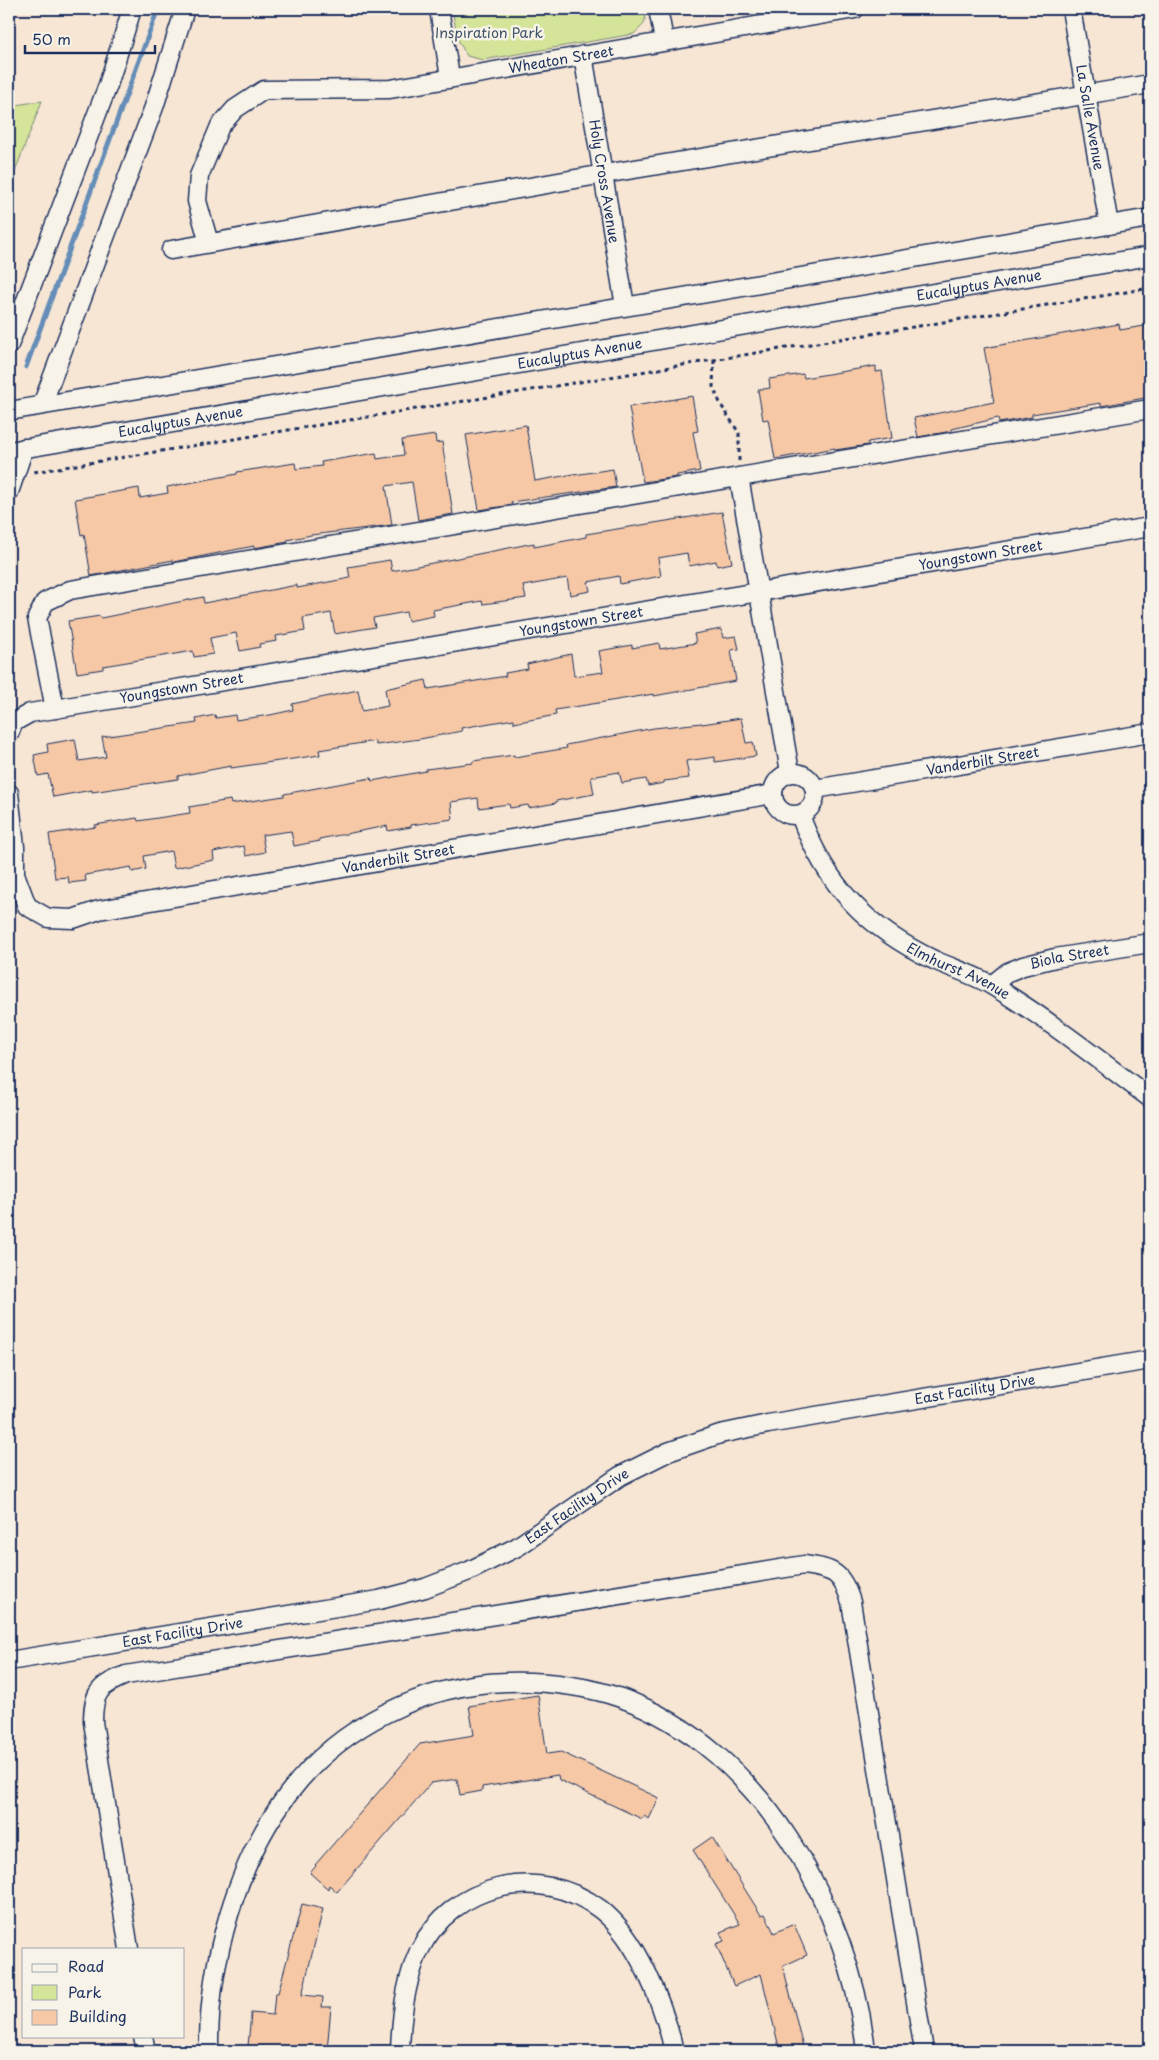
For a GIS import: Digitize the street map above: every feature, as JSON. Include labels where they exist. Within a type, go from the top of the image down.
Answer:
[{"type":"street","points":[[9,344],[108,85],[132,9]]},
{"type":"street","points":[[42,405],[154,107],[185,9]]},
{"type":"street","points":[[439,9],[450,77]]},
{"type":"street","points":[[658,9],[664,40]]},
{"type":"street","name":"Wheaton Street","points":[[209,243],[197,201],[199,176],[220,126],[235,109],[264,90],[390,89],[664,40],[855,9]]},
{"type":"street","name":"La Salle Avenue","points":[[1071,9],[1109,225]]},
{"type":"street","name":"Holy Cross Avenue","points":[[583,55],[625,306]]},
{"type":"street","points":[[171,250],[604,174],[1150,84]]},
{"type":"street","points":[[9,411],[1150,218]]},
{"type":"street","name":"Eucalyptus Avenue","points":[[16,449],[1150,256]]},
{"type":"street","points":[[54,709],[38,618],[45,602],[70,590],[1150,409]]},
{"type":"street","points":[[9,492],[15,475],[16,449]]},
{"type":"street","points":[[739,477],[790,772]]},
{"type":"street","name":"Youngstown Street","points":[[11,728],[30,713],[1150,527]]},
{"type":"street","name":"Vanderbilt Street","points":[[816,789],[1150,733]]},
{"type":"street","points":[[790,772],[805,775],[813,782],[816,789],[813,804],[800,815],[786,814],[780,810],[775,804],[772,794],[776,782],[781,776],[790,772]]},
{"type":"street","name":"Vanderbilt Street","points":[[9,793],[15,847],[15,874],[27,906],[48,918],[73,919],[109,908],[772,794]]},
{"type":"street","name":"Elmhurst Avenue","points":[[800,815],[815,852],[828,873],[846,898],[862,915],[906,946],[992,985],[1047,1022],[1150,1098]]},
{"type":"street","name":"Biola Street","points":[[992,985],[1008,972],[1023,966],[1055,958],[1150,943]]},
{"type":"street","name":"East Facility Drive","points":[[9,1661],[379,1600],[425,1588],[469,1572],[517,1547],[620,1476],[668,1452],[720,1434],[768,1424],[1150,1360]]},
{"type":"street","points":[[129,1948],[93,1722],[93,1708],[97,1693],[108,1682],[126,1675],[804,1565],[824,1568],[837,1575],[846,1585],[851,1602],[924,2051]]},
{"type":"street","points":[[209,2051],[216,1969],[236,1894],[252,1854],[270,1821],[306,1772],[363,1727],[384,1714],[418,1699],[461,1686],[528,1682],[546,1682],[600,1692],[621,1698],[658,1714],[702,1743],[746,1782],[779,1826],[809,1872],[838,1936],[850,1968],[866,2051]]},
{"type":"street","points":[[400,2051],[404,2007],[412,1970],[420,1950],[436,1926],[449,1913],[476,1895],[512,1885],[536,1884],[557,1888],[585,1899],[602,1910],[612,1921],[638,1956],[650,1979],[664,2014],[674,2051]]},
{"type":"street","points":[[143,2038],[146,2051]]},
{"type":"path","points":[[15,475],[1150,288]]},
{"type":"path","points":[[714,360],[713,387],[721,405],[739,433],[739,477]]},
{"type":"green space","name":"Inspiration Park","points":[[452,9],[647,10],[644,24],[634,34],[483,60],[467,56],[458,40]]},
{"type":"green space","points":[[42,101],[9,187],[9,106]]},
{"type":"building","points":[[1119,324],[1120,330],[1150,325],[1150,397],[1101,406],[1101,403],[1032,414],[1032,417],[999,423],[998,418],[952,429],[952,431],[918,437],[914,418],[994,402],[984,348]]},
{"type":"building","points":[[876,366],[876,372],[882,371],[892,438],[868,442],[868,445],[835,450],[835,448],[775,459],[768,419],[763,420],[758,390],[770,388],[769,379],[803,374],[804,378]]},
{"type":"building","points":[[692,396],[698,431],[693,432],[700,471],[677,475],[677,477],[643,482],[629,407]]},
{"type":"building","points":[[526,425],[535,481],[613,469],[616,487],[511,502],[512,505],[479,510],[466,435]]},
{"type":"building","points":[[435,435],[436,443],[442,442],[453,514],[418,520],[412,482],[386,486],[392,525],[311,535],[287,540],[288,542],[254,548],[254,546],[91,576],[84,534],[81,535],[75,499],[139,488],[140,498],[168,493],[167,487],[237,474],[237,472],[295,463],[296,469],[322,466],[321,462],[376,453],[377,459],[404,455],[402,440]]},
{"type":"building","points":[[722,512],[732,563],[717,566],[716,561],[689,566],[687,553],[658,558],[661,576],[620,584],[619,576],[588,582],[590,591],[570,595],[567,578],[523,586],[526,598],[483,604],[482,601],[433,610],[434,616],[408,621],[406,612],[373,618],[375,627],[335,634],[331,613],[303,618],[305,631],[276,636],[277,641],[259,644],[260,647],[240,651],[236,633],[210,638],[213,654],[194,657],[193,651],[103,666],[103,669],[77,673],[68,621],[100,616],[101,618],[203,597],[204,603],[297,585],[297,588],[350,578],[348,567],[390,560],[392,571],[534,543],[534,547],[586,537],[586,534]]},
{"type":"building","points":[[721,629],[723,638],[736,636],[739,649],[731,650],[736,681],[654,696],[654,694],[555,710],[556,715],[514,723],[514,719],[461,728],[462,731],[420,739],[376,745],[375,741],[319,750],[320,755],[231,768],[231,766],[178,776],[178,779],[92,792],[92,790],[53,797],[48,774],[38,776],[34,755],[48,752],[47,744],[75,739],[79,761],[106,757],[102,737],[197,723],[196,719],[215,715],[216,718],[235,715],[236,720],[270,715],[293,710],[292,704],[358,690],[362,711],[388,706],[385,689],[426,680],[428,689],[506,676],[505,673],[528,669],[527,664],[571,654],[574,676],[603,672],[599,651],[632,645],[632,648],[659,643],[660,649],[696,643],[694,634]]},
{"type":"building","points":[[741,718],[746,743],[753,742],[756,756],[715,762],[715,757],[686,761],[689,778],[664,781],[664,783],[648,786],[646,779],[622,783],[619,772],[591,777],[594,794],[556,801],[556,803],[529,808],[528,805],[510,808],[509,804],[479,808],[478,798],[451,802],[453,819],[411,825],[411,827],[388,831],[387,826],[319,839],[320,841],[294,846],[291,831],[262,835],[265,852],[246,856],[244,846],[213,852],[214,860],[174,868],[171,851],[144,856],[146,869],[132,872],[131,867],[85,875],[86,881],[69,883],[68,877],[55,878],[49,834],[96,827],[95,825],[137,818],[138,821],[190,813],[189,807],[230,800],[231,804],[284,796],[284,794],[371,778],[372,781],[426,771],[426,769],[473,763],[473,761],[514,755],[515,757],[567,748],[566,745],[654,728],[702,724]]},
{"type":"building","points":[[538,1695],[547,1754],[561,1752],[659,1798],[649,1819],[644,1816],[642,1819],[559,1780],[558,1775],[482,1787],[482,1791],[460,1795],[457,1779],[431,1783],[337,1892],[329,1885],[328,1889],[310,1873],[420,1744],[474,1735],[469,1706]]},
{"type":"building","points":[[712,1837],[761,1915],[765,1914],[774,1933],[794,1924],[807,1955],[783,1966],[804,2051],[780,2051],[761,1974],[734,1986],[716,1944],[724,1941],[720,1932],[740,1924],[693,1850]]},
{"type":"building","points":[[302,1904],[323,1909],[302,1995],[323,1997],[322,2007],[331,2007],[327,2051],[274,2051],[274,2048],[248,2046],[251,2013],[273,2015],[275,1993],[278,1993]]},
{"type":"waterway","points":[[26,367],[158,9]]}]
